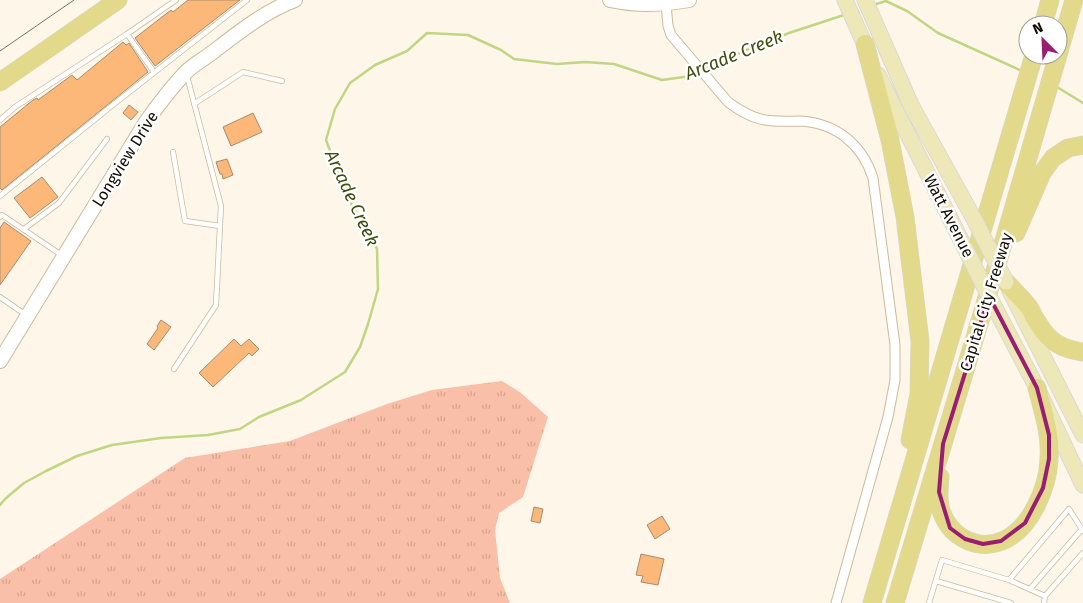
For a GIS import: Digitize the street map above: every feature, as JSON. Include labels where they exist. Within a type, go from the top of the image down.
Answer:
[{"type":"highway","points":[[0,82],[118,0]]},
{"type":"highway","points":[[1046,15],[1050,0]]},
{"type":"highway","name":"Capital City Freeway","points":[[1068,21],[1074,0]]},
{"type":"highway","points":[[863,40],[890,140],[903,208],[920,341],[919,394],[893,532]]},
{"type":"highway","name":"Capital City Freeway","points":[[872,603],[1031,65]]},
{"type":"highway","name":"Capital City Freeway","points":[[895,603],[943,444],[990,308],[1055,65]]},
{"type":"highway","points":[[990,308],[1042,173],[1053,158],[1068,148],[1083,145]]},
{"type":"highway","points":[[1006,282],[1028,306],[1048,337],[1058,345],[1070,350],[1083,352]]},
{"type":"highway","points":[[943,444],[939,492],[940,506],[950,528],[965,540],[983,544],[1008,538],[1015,533],[1032,513],[1043,488],[1047,473],[1049,435],[1037,388]]},
{"type":"main road","name":"Watt Avenue","points":[[846,0],[890,99],[965,248],[990,308],[1037,388],[1083,485]]},
{"type":"main road","name":"Watt Avenue","points":[[865,0],[911,105],[973,217],[1083,435]]},
{"type":"street","name":"Longview Drive","points":[[0,361],[146,122],[158,106],[186,72],[254,22],[293,0]]},
{"type":"street","points":[[610,0],[636,4],[689,0]]},
{"type":"street","points":[[665,2],[671,35],[728,102],[737,109],[759,119],[812,122],[837,131],[864,156],[870,169],[874,185],[895,345],[895,380],[888,418],[836,603]]},
{"type":"lane","points":[[0,120],[15,107],[176,0]]},
{"type":"lane","points":[[0,196],[247,0]]},
{"type":"lane","points":[[127,34],[154,72]]},
{"type":"lane","points":[[174,369],[216,306],[221,206],[186,72]]},
{"type":"lane","points":[[194,104],[243,72],[282,81]]},
{"type":"lane","points":[[24,229],[59,203],[107,139]]},
{"type":"lane","points":[[173,152],[185,221],[220,226]]},
{"type":"lane","points":[[0,217],[2,215],[64,256]]},
{"type":"lane","points":[[0,297],[28,316]]},
{"type":"lane","points":[[1009,580],[1069,509],[1082,530],[1030,589]]},
{"type":"lane","points":[[1044,603],[1046,596],[1083,553]]},
{"type":"lane","points":[[929,603],[942,560],[1009,580],[1046,596]]},
{"type":"lane","points":[[936,581],[1010,603]]},
{"type":"highlighted area","points":[[989,296],[1037,388],[1049,435],[1049,459],[1043,488],[1025,523],[1001,541],[983,544],[965,539],[950,528],[939,492],[943,444]]},
{"type":"green space","points":[[502,381],[521,393],[548,417],[523,497],[499,513],[495,530],[500,578],[510,603],[0,603],[0,579],[185,458],[290,441],[387,404],[432,390]]},
{"type":"building","points":[[188,0],[240,0],[155,66],[135,38],[171,10],[173,12]]},
{"type":"building","points":[[123,42],[126,45],[129,43],[148,72],[2,190],[0,188],[0,127],[33,100],[37,98],[38,100],[72,75],[77,80]]},
{"type":"building","points":[[129,105],[138,112],[131,120],[123,113]]},
{"type":"building","points":[[253,113],[262,132],[231,146],[223,127]]},
{"type":"building","points":[[227,159],[233,175],[223,179],[216,162]]},
{"type":"building","points":[[42,177],[58,197],[30,218],[14,198]]},
{"type":"building","points":[[4,222],[31,241],[0,285],[0,228]]},
{"type":"building","points":[[161,320],[171,327],[154,350],[147,344]]},
{"type":"building","points":[[234,339],[241,346],[249,339],[259,349],[252,356],[249,353],[213,387],[199,373]]},
{"type":"building","points":[[534,507],[543,509],[540,523],[531,521]]},
{"type":"building","points":[[662,516],[670,529],[655,539],[647,525]]},
{"type":"building","points":[[641,554],[664,559],[658,585],[641,582],[643,576],[636,575]]},
{"type":"waterway","name":"Arcade Creek","points":[[873,5],[886,1],[907,11],[938,33],[1022,71]]},
{"type":"waterway","name":"Arcade Creek","points":[[0,505],[24,483],[77,456],[112,445],[161,438],[208,435],[240,429],[259,417],[301,400],[345,372],[360,347],[378,289],[377,249],[370,233],[349,200],[326,140],[335,109],[350,83],[375,65],[407,51],[427,33],[468,35],[501,50],[514,59],[557,64],[585,62],[614,64],[662,80],[691,76],[717,62],[789,33],[847,14]]},
{"type":"waterway","name":"Arcade Creek","points":[[1057,87],[1083,103]]},
{"type":"tram line","points":[[0,51],[74,0]]}]
